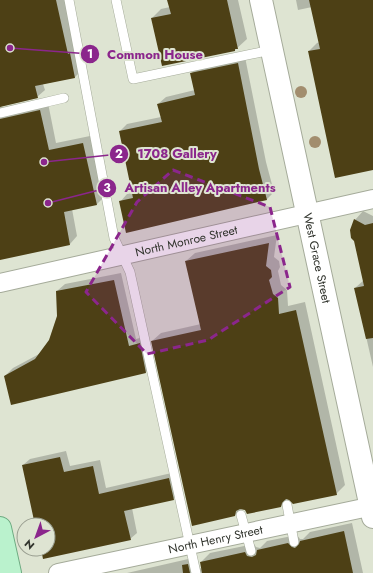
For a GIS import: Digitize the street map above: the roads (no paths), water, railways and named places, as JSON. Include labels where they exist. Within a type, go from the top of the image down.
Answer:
[{"type":"main road","points":[[0,528],[10,573]]},
{"type":"street","name":"West Grace Street","points":[[261,0],[372,510]]},
{"type":"street","name":"North Monroe Street","points":[[0,283],[373,199]]},
{"type":"street","name":"North Henry Street","points":[[58,573],[82,570],[290,523],[372,510]]},
{"type":"lane","points":[[69,0],[114,238],[130,272],[196,573]]},
{"type":"lane","points":[[116,0],[133,80],[272,50]]},
{"type":"lane","points":[[0,113],[64,98]]},
{"type":"lane","points":[[287,506],[294,542]]},
{"type":"lane","points":[[241,515],[251,551]]},
{"type":"place","name":"Common House","points":[[10,48]]},
{"type":"place","name":"1708 Gallery","points":[[44,162]]},
{"type":"place","name":"Artisan Alley Apartments","points":[[48,203]]}]
